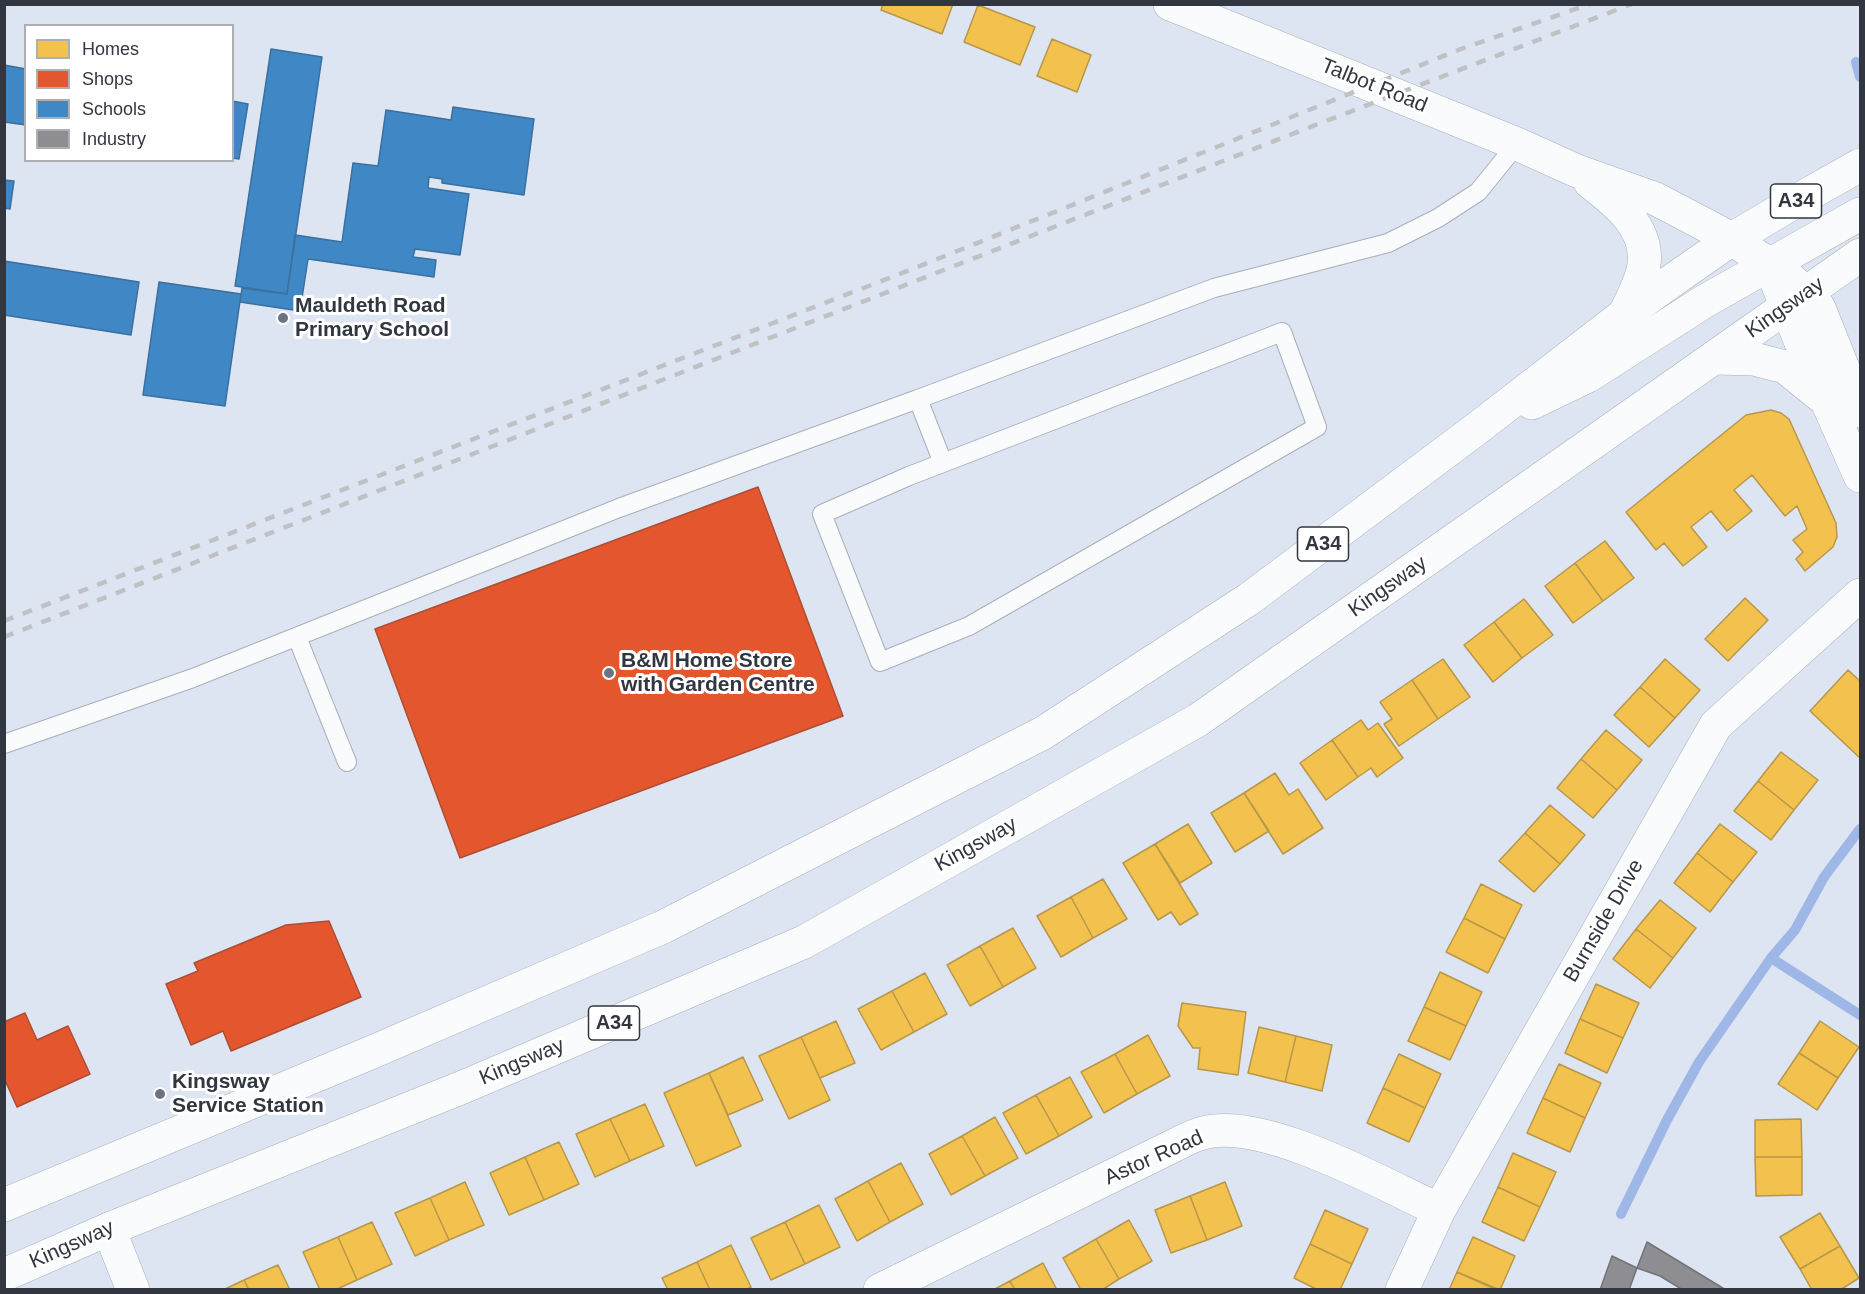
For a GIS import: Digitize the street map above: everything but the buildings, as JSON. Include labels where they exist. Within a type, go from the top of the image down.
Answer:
[{"type":"main road","name":"Talbot Road","points":[[1170,4],[1517,144],[1577,171],[1656,199],[1732,239],[1769,264],[1797,300]]},
{"type":"main road","name":"Kingsway","points":[[4,1205],[370,1053],[663,927],[1043,733],[1249,599],[1475,430],[1625,314],[1732,239],[1860,165]]},
{"type":"main road","name":"Talbot Road","points":[[1577,171],[1617,203],[1637,226],[1645,253],[1644,268],[1625,314]]},
{"type":"main road","name":"Kingsway","points":[[1475,430],[1588,376],[1705,300],[1860,214]]},
{"type":"main road","name":"Kingsway","points":[[4,1275],[109,1228],[463,1087],[804,942],[1198,720],[1860,255]]},
{"type":"main road","points":[[1797,300],[1827,401],[1860,476]]},
{"type":"main road","points":[[1797,300],[1819,308],[1860,411]]},
{"type":"main road","points":[[1715,358],[1754,358],[1785,366],[1827,401]]},
{"type":"main road","name":"Burnside Drive","points":[[1402,1290],[1438,1210],[1716,725],[1860,596]]},
{"type":"main road","name":"Astor Road","points":[[880,1290],[916,1282],[1177,1144],[1204,1132],[1228,1131],[1283,1140],[1438,1210]]},
{"type":"main road","points":[[109,1228],[133,1290]]},
{"type":"lane","points":[[4,744],[194,678],[620,508],[1214,288],[1388,243],[1438,218],[1478,192],[1517,144]]},
{"type":"lane","points":[[1282,332],[1317,427],[969,627],[880,662],[822,514],[943,463],[1282,332]]},
{"type":"lane","points":[[918,399],[943,463]]},
{"type":"lane","points":[[297,637],[348,762]]},
{"type":"waterway","points":[[1856,62],[1860,77]]},
{"type":"waterway","points":[[1621,1214],[1667,1120],[1699,1062],[1771,958],[1795,930],[1824,877],[1860,829]]},
{"type":"waterway","points":[[1771,958],[1860,1015]]},
{"type":"railway","points":[[4,621],[915,268],[1461,49],[1590,4]]},
{"type":"railway","points":[[4,637],[1305,129],[1632,4]]},
{"type":"place","name":"Mauldeth Road Primary School","points":[[283,318]]},
{"type":"place","name":"B&M Home Store with Garden Centre","points":[[609,673]]},
{"type":"place","name":"Kingsway Service Station","points":[[160,1094]]}]
